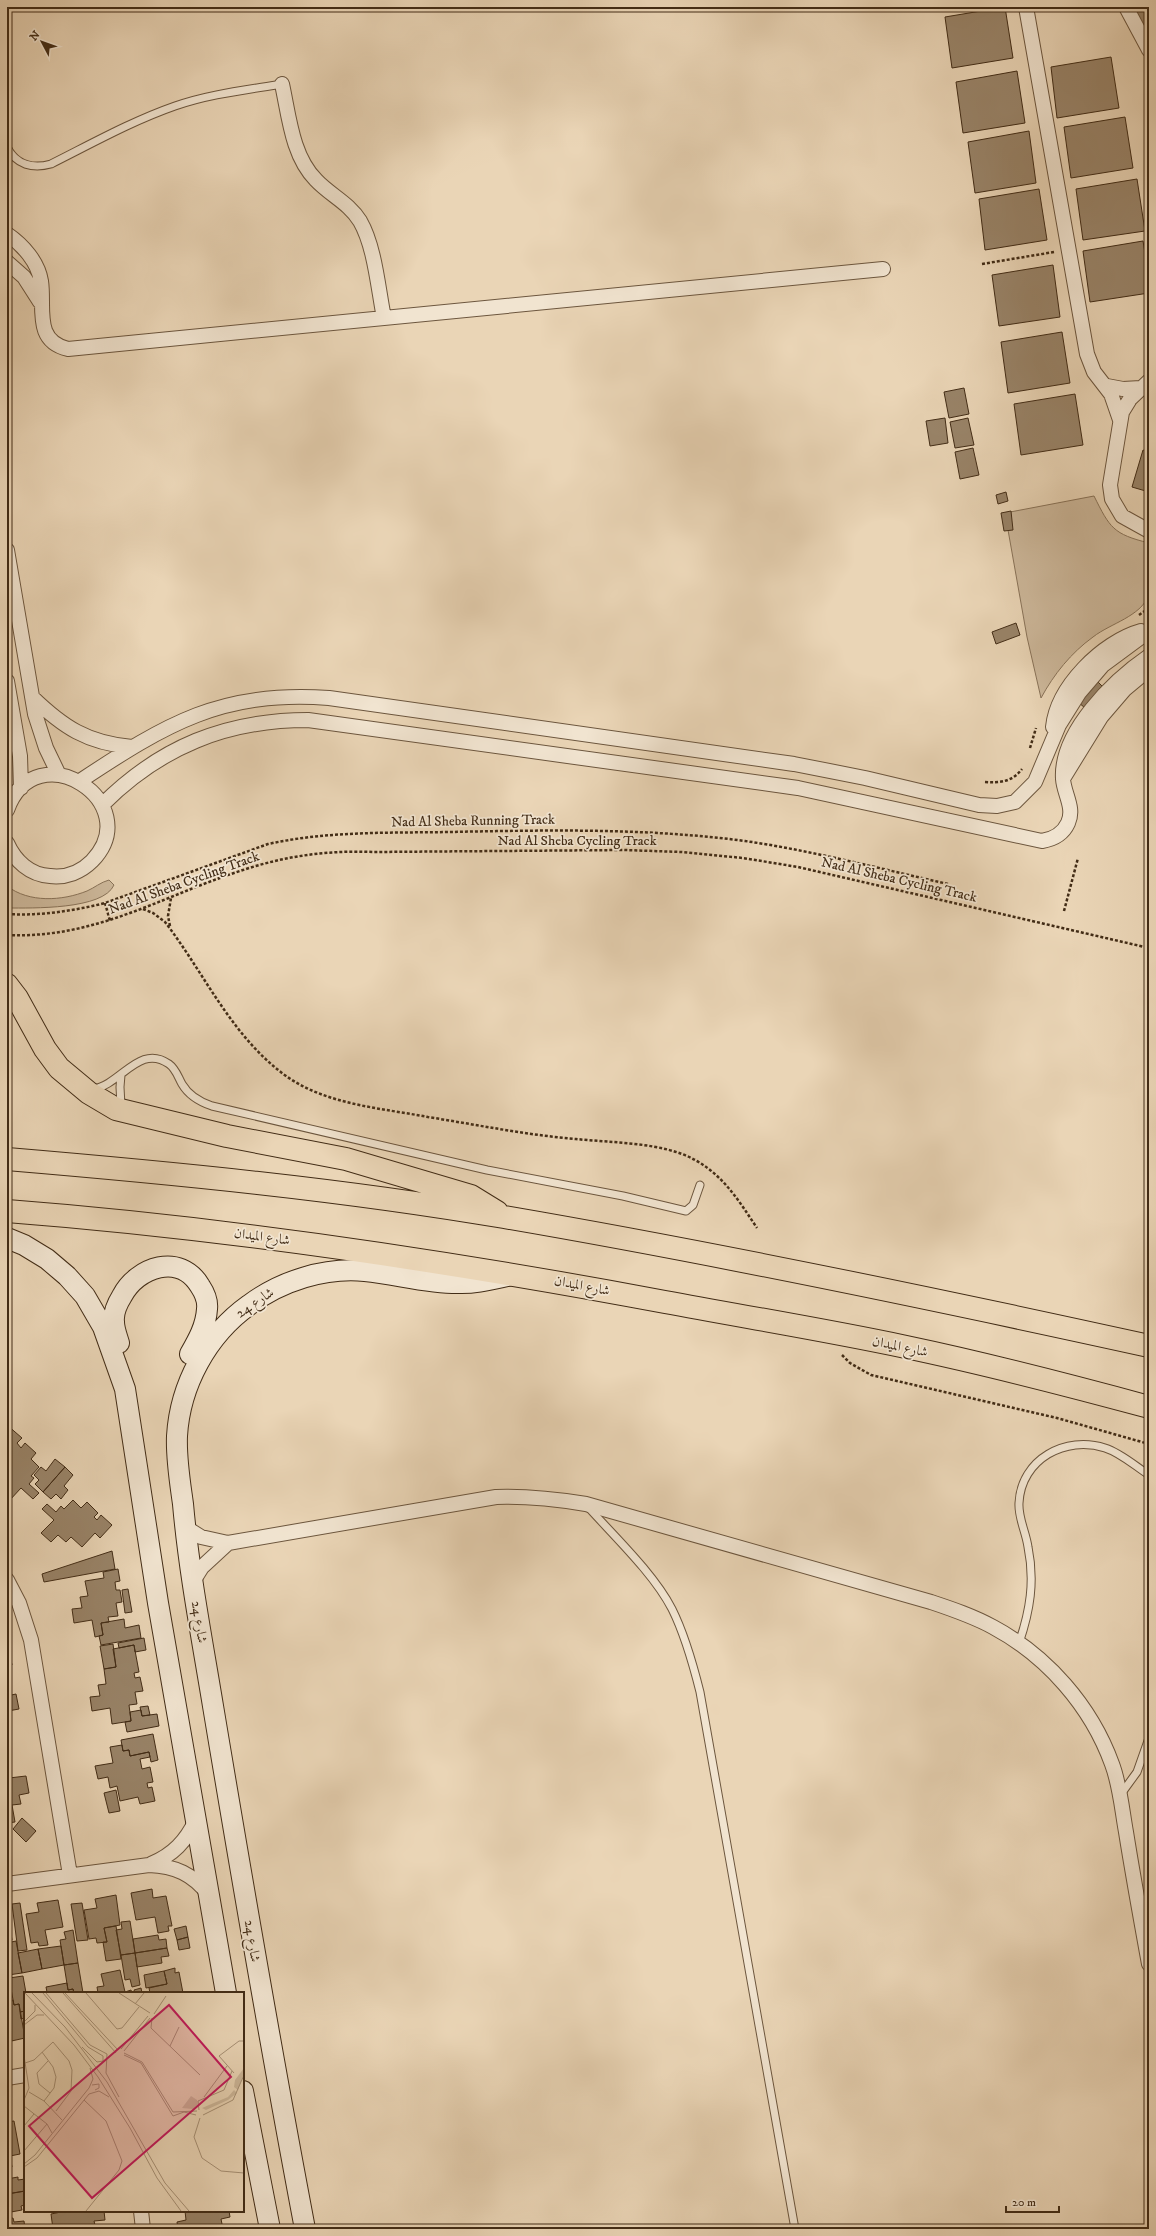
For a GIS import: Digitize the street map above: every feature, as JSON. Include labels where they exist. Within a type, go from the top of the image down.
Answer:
[{"type":"main road","points":[[7,985],[17,998],[45,1049],[59,1068],[102,1102],[122,1111],[219,1134],[365,1164],[471,1196],[483,1202],[502,1217]]},
{"type":"main road","points":[[7,1159],[212,1176],[502,1217],[771,1265],[1149,1346]]},
{"type":"main road","name":"شارع الميدان","points":[[7,1211],[93,1218],[252,1235],[514,1274],[904,1347],[994,1367],[1149,1407]]},
{"type":"street","points":[[1026,7],[1087,354],[1094,372],[1107,386],[1120,420]]},
{"type":"street","points":[[1126,7],[1149,50]]},
{"type":"street","points":[[282,84],[294,140],[302,161],[315,179],[352,210],[365,232],[384,318]]},
{"type":"street","points":[[7,234],[26,251],[38,270],[41,281],[40,302],[46,333],[49,339],[54,344],[68,349],[883,269]]},
{"type":"street","points":[[7,262],[24,277],[40,302]]},
{"type":"street","points":[[1107,386],[1123,389],[1145,384]]},
{"type":"street","points":[[1145,384],[1130,399],[1120,420],[1110,485],[1112,499],[1122,516],[1149,531]]},
{"type":"street","points":[[7,550],[32,697],[46,748],[59,775]]},
{"type":"street","points":[[80,781],[132,746],[178,721],[227,705],[252,699],[303,696],[329,698],[794,764],[866,778],[979,805],[997,806],[1015,802],[1035,782],[1052,742],[1055,714],[1063,696],[1099,662],[1120,638],[1149,630]]},
{"type":"street","points":[[102,805],[122,786],[150,764],[191,742],[225,730],[246,725],[287,720],[329,721],[798,788],[1042,841],[1060,834],[1070,818],[1070,806],[1063,779],[1066,757],[1079,728],[1090,711],[1118,680],[1149,656]]},
{"type":"street","points":[[1099,662],[1118,680]]},
{"type":"street","points":[[1063,779],[1101,717],[1125,689],[1149,669]]},
{"type":"street","points":[[7,681],[20,756],[21,788]]},
{"type":"street","points":[[32,697],[63,725],[79,734],[114,745],[132,746]]},
{"type":"street","points":[[7,810],[21,788],[42,776],[59,775],[80,781],[89,787],[102,805],[106,821],[105,838],[95,857],[88,865],[67,875],[51,876],[35,873],[12,859],[7,843]]},
{"type":"street","points":[[7,1238],[24,1245],[47,1259],[67,1276],[85,1296],[103,1327],[125,1389]]},
{"type":"street","points":[[188,1385],[185,1370],[186,1363],[201,1334],[207,1307],[204,1292],[196,1279],[186,1271],[169,1267],[142,1272],[131,1282],[117,1306],[114,1322],[126,1368],[125,1389],[142,1505],[226,1992]]},
{"type":"street","name":"شارع 24","points":[[305,2229],[268,2039],[192,1582],[185,1527],[177,1437],[181,1410],[188,1385],[208,1346],[233,1318],[263,1295],[301,1279],[342,1271],[362,1271],[459,1284],[485,1282],[514,1274]]},
{"type":"street","points":[[185,1527],[201,1537],[228,1543],[496,1497],[526,1496],[586,1504],[931,1602],[965,1614],[993,1627],[1019,1643],[1045,1664],[1069,1689],[1089,1716],[1113,1765],[1120,1796],[1149,1964]]},
{"type":"street","points":[[192,1582],[206,1563],[228,1543]]},
{"type":"street","points":[[7,1580],[19,1603],[31,1640],[70,1875]]},
{"type":"street","points":[[7,1884],[149,1864],[161,1860],[177,1848],[190,1832],[196,1820]]},
{"type":"street","points":[[149,1864],[177,1869],[202,1885],[210,1896]]},
{"type":"street","points":[[7,2078],[24,2074]]},
{"type":"street","points":[[244,2096],[270,2229]]},
{"type":"street","points":[[141,2212],[144,2229]]},
{"type":"lane","points":[[7,147],[20,162],[36,167],[44,166],[51,164],[102,137],[175,106],[214,96],[282,84]]},
{"type":"lane","points":[[85,1090],[98,1088],[111,1083],[137,1062],[156,1058],[170,1065],[175,1070],[183,1085],[195,1098],[212,1106],[487,1170],[624,1196],[686,1211],[693,1205],[700,1185]]},
{"type":"lane","points":[[122,1075],[120,1093],[122,1111]]},
{"type":"lane","points":[[1019,1643],[1028,1614],[1031,1592],[1028,1546],[1020,1514],[1019,1503],[1024,1481],[1029,1472],[1044,1456],[1054,1450],[1080,1444],[1106,1448],[1149,1475]]},
{"type":"lane","points":[[586,1504],[654,1582],[671,1607],[692,1663],[702,1700],[795,2229]]},
{"type":"lane","points":[[1120,1796],[1137,1772],[1149,1738]]},
{"type":"path","points":[[982,264],[1068,250]]},
{"type":"path","name":"Nad Al Sheba Running Track","points":[[7,914],[55,913],[79,910],[105,903],[268,844],[292,839],[342,833],[563,830],[684,835],[745,841],[799,850],[948,884]]},
{"type":"path","name":"Nad Al Sheba Cycling Track","points":[[7,935],[61,933],[110,921],[252,867],[295,856],[340,851],[624,850],[682,852],[743,858],[798,867],[1149,948]]},
{"type":"path","points":[[1064,911],[1078,858]]},
{"type":"path","points":[[170,929],[168,916],[171,897]]},
{"type":"path","points":[[105,903],[110,921]]},
{"type":"path","points":[[142,909],[159,917],[170,929],[234,1025],[265,1059],[286,1076],[303,1086],[347,1102],[361,1105],[533,1135],[638,1145],[675,1153],[694,1159],[716,1174],[733,1192],[757,1228]]},
{"type":"path","points":[[838,1350],[850,1363],[871,1375],[1057,1418],[1149,1444]]},
{"type":"shaded area","points":[[1094,496],[1104,516],[1114,528],[1127,536],[1149,543],[1149,595],[1145,603],[1139,609],[1100,632],[1077,650],[1057,672],[1041,698],[1027,637],[1005,513]]},
{"type":"shaded area","points":[[109,880],[114,885],[107,893],[96,899],[82,903],[66,906],[7,908],[7,886],[16,892],[25,895],[46,899],[67,897],[87,891]]},
{"type":"building","points":[[1005,7],[1013,58],[952,68],[945,17]]},
{"type":"building","points":[[1132,7],[1149,7],[1149,32],[1147,33]]},
{"type":"building","points":[[1111,57],[1119,108],[1057,118],[1051,67]]},
{"type":"building","points":[[1017,71],[1025,123],[963,133],[956,82]]},
{"type":"building","points":[[1125,117],[1133,168],[1071,178],[1064,127]]},
{"type":"building","points":[[1029,131],[1036,183],[975,193],[968,142]]},
{"type":"building","points":[[1137,179],[1145,231],[1083,240],[1076,189]]},
{"type":"building","points":[[1039,189],[1047,240],[985,250],[979,199]]},
{"type":"building","points":[[1143,241],[1149,278],[1149,293],[1090,302],[1083,251]]},
{"type":"building","points":[[1053,265],[1060,317],[999,326],[992,275]]},
{"type":"building","points":[[1062,332],[1070,383],[1008,393],[1001,342]]},
{"type":"building","points":[[964,388],[969,414],[949,418],[944,392]]},
{"type":"building","points":[[1075,394],[1083,445],[1021,455],[1014,404]]},
{"type":"building","points":[[945,418],[948,443],[930,446],[926,421]]},
{"type":"building","points":[[968,418],[974,445],[955,448],[950,422]]},
{"type":"building","points":[[1149,431],[1149,448],[1145,447]]},
{"type":"building","points":[[973,448],[979,475],[960,479],[955,452]]},
{"type":"building","points":[[1143,450],[1149,452],[1149,492],[1132,487]]},
{"type":"building","points":[[1006,492],[1008,501],[998,504],[996,495]]},
{"type":"building","points":[[1011,511],[1013,530],[1004,531],[1001,513]]},
{"type":"building","points":[[1016,623],[1020,635],[996,644],[992,632]]},
{"type":"building","points":[[1097,681],[1104,688],[1085,708],[1078,702]]},
{"type":"building","points":[[7,1425],[22,1438],[17,1443],[21,1448],[25,1443],[36,1453],[31,1459],[39,1467],[31,1476],[34,1478],[29,1484],[39,1493],[33,1499],[21,1488],[9,1501],[7,1500]]},
{"type":"building","points":[[55,1459],[65,1467],[43,1492],[35,1484],[39,1480],[34,1475],[41,1467],[46,1471]]},
{"type":"building","points":[[65,1467],[73,1475],[64,1486],[68,1490],[61,1499],[56,1494],[51,1499],[43,1492]]},
{"type":"building","points":[[73,1500],[81,1508],[87,1502],[98,1513],[94,1517],[97,1520],[101,1515],[112,1525],[100,1538],[95,1533],[82,1547],[71,1537],[66,1542],[58,1535],[51,1542],[41,1533],[54,1520],[42,1509],[47,1504],[56,1512],[61,1506],[64,1509]]},
{"type":"building","points":[[112,1551],[115,1569],[44,1582],[42,1574]]},
{"type":"building","points":[[118,1569],[120,1581],[115,1582],[116,1590],[120,1590],[122,1602],[116,1603],[118,1616],[108,1617],[109,1622],[101,1623],[103,1635],[95,1637],[92,1620],[74,1623],[72,1609],[82,1608],[80,1597],[88,1596],[85,1581],[104,1578],[103,1572]]},
{"type":"building","points":[[128,1589],[132,1612],[125,1613],[122,1590]]},
{"type":"building","points":[[124,1619],[125,1628],[139,1625],[141,1638],[101,1645],[99,1636],[103,1635],[101,1623]]},
{"type":"building","points":[[144,1638],[146,1650],[135,1652],[134,1645],[119,1648],[118,1643]]},
{"type":"building","points":[[113,1644],[116,1667],[104,1669],[100,1646]]},
{"type":"building","points":[[134,1645],[139,1672],[134,1673],[135,1678],[140,1677],[143,1691],[135,1692],[137,1704],[129,1705],[131,1721],[112,1724],[110,1708],[92,1711],[90,1697],[100,1696],[98,1685],[106,1684],[104,1669],[116,1667],[113,1649]]},
{"type":"building","points":[[7,1650],[9,1650],[12,1665],[7,1665]]},
{"type":"building","points":[[16,1694],[19,1709],[8,1711],[9,1719],[7,1719],[7,1696]]},
{"type":"building","points":[[148,1706],[150,1715],[142,1716],[140,1707]]},
{"type":"building","points":[[141,1710],[142,1716],[157,1714],[159,1726],[127,1732],[125,1722],[131,1721],[130,1712]]},
{"type":"building","points":[[153,1734],[158,1760],[151,1762],[149,1752],[130,1756],[129,1750],[123,1751],[121,1740]]},
{"type":"building","points":[[122,1745],[123,1751],[129,1750],[130,1756],[149,1752],[150,1757],[140,1759],[142,1769],[150,1767],[153,1782],[147,1783],[148,1788],[152,1787],[155,1801],[140,1804],[138,1797],[120,1801],[117,1786],[110,1788],[108,1777],[98,1779],[95,1766],[113,1763],[110,1747]]},
{"type":"building","points":[[7,1769],[9,1778],[26,1776],[29,1793],[19,1795],[21,1804],[12,1805],[15,1822],[7,1823]]},
{"type":"building","points":[[116,1790],[120,1811],[109,1813],[104,1793]]},
{"type":"building","points":[[22,1818],[36,1831],[26,1842],[13,1829]]},
{"type":"building","points":[[152,1889],[153,1898],[166,1896],[172,1926],[168,1926],[169,1931],[158,1933],[155,1917],[136,1920],[131,1893]]},
{"type":"building","points":[[116,1895],[120,1925],[104,1928],[107,1942],[97,1943],[96,1938],[89,1939],[84,1910],[97,1908],[95,1899]]},
{"type":"building","points":[[58,1900],[63,1927],[45,1930],[48,1945],[39,1946],[38,1942],[31,1943],[26,1914],[39,1912],[37,1903]]},
{"type":"building","points":[[20,1903],[27,1950],[18,1951],[12,1904]]},
{"type":"building","points":[[82,1903],[88,1940],[77,1941],[71,1904]]},
{"type":"building","points":[[7,1909],[12,1940],[7,1941]]},
{"type":"building","points":[[130,1921],[135,1953],[121,1955],[116,1930],[122,1929],[121,1922]]},
{"type":"building","points":[[116,1926],[121,1959],[106,1961],[103,1942],[107,1942],[104,1928]]},
{"type":"building","points":[[186,1926],[188,1937],[177,1940],[174,1929]]},
{"type":"building","points":[[73,1930],[78,1963],[64,1965],[60,1940],[66,1939],[64,1932]]},
{"type":"building","points":[[158,1935],[159,1940],[166,1939],[167,1948],[135,1953],[133,1939]]},
{"type":"building","points":[[188,1937],[190,1948],[179,1950],[177,1940]]},
{"type":"building","points":[[16,1941],[22,1973],[8,1975],[7,1943]]},
{"type":"building","points":[[61,1946],[64,1965],[42,1969],[38,1949]]},
{"type":"building","points":[[167,1948],[169,1956],[161,1957],[162,1963],[137,1967],[135,1953]]},
{"type":"building","points":[[38,1949],[42,1969],[22,1973],[18,1953]]},
{"type":"building","points":[[135,1953],[140,1985],[132,1987],[130,1979],[125,1980],[121,1955]]},
{"type":"building","points":[[78,1963],[83,1992],[74,1992],[73,1989],[68,1990],[64,1965]]},
{"type":"building","points":[[175,1968],[175,1973],[179,1972],[183,1992],[150,1992],[149,1988],[167,1984],[164,1971]]},
{"type":"building","points":[[120,1970],[125,1992],[98,1992],[97,1987],[104,1986],[101,1974]]},
{"type":"building","points":[[164,1971],[167,1984],[146,1988],[144,1975]]},
{"type":"building","points":[[23,1976],[26,1992],[24,1992],[24,2011],[20,2012],[19,2004],[14,2005],[9,1978]]},
{"type":"building","points":[[67,1983],[68,1990],[73,1989],[74,1992],[47,1992],[46,1987]]},
{"type":"building","points":[[141,1988],[142,1992],[135,1992],[134,1990]]},
{"type":"building","points":[[13,2000],[14,2005],[19,2004],[24,2038],[7,2042],[7,2001]]},
{"type":"building","points":[[24,2011],[24,2018],[21,2019],[20,2012]]},
{"type":"building","points":[[7,2107],[10,2119],[7,2120]]},
{"type":"building","points":[[14,2121],[20,2154],[10,2156],[12,2167],[7,2168],[7,2122]]},
{"type":"building","points":[[18,2177],[18,2180],[24,2179],[24,2191],[7,2194],[7,2179]]},
{"type":"building","points":[[24,2191],[24,2205],[21,2206],[22,2210],[11,2212],[9,2205],[7,2205],[7,2194]]},
{"type":"building","points":[[61,2212],[104,2212],[105,2220],[94,2221],[96,2229],[53,2229],[51,2214]]},
{"type":"building","points":[[185,2212],[229,2212],[230,2217],[221,2219],[223,2229],[178,2229],[177,2222],[186,2220]]},
{"type":"building","points":[[13,2218],[14,2222],[24,2221],[25,2229],[7,2229],[7,2219]]}]
